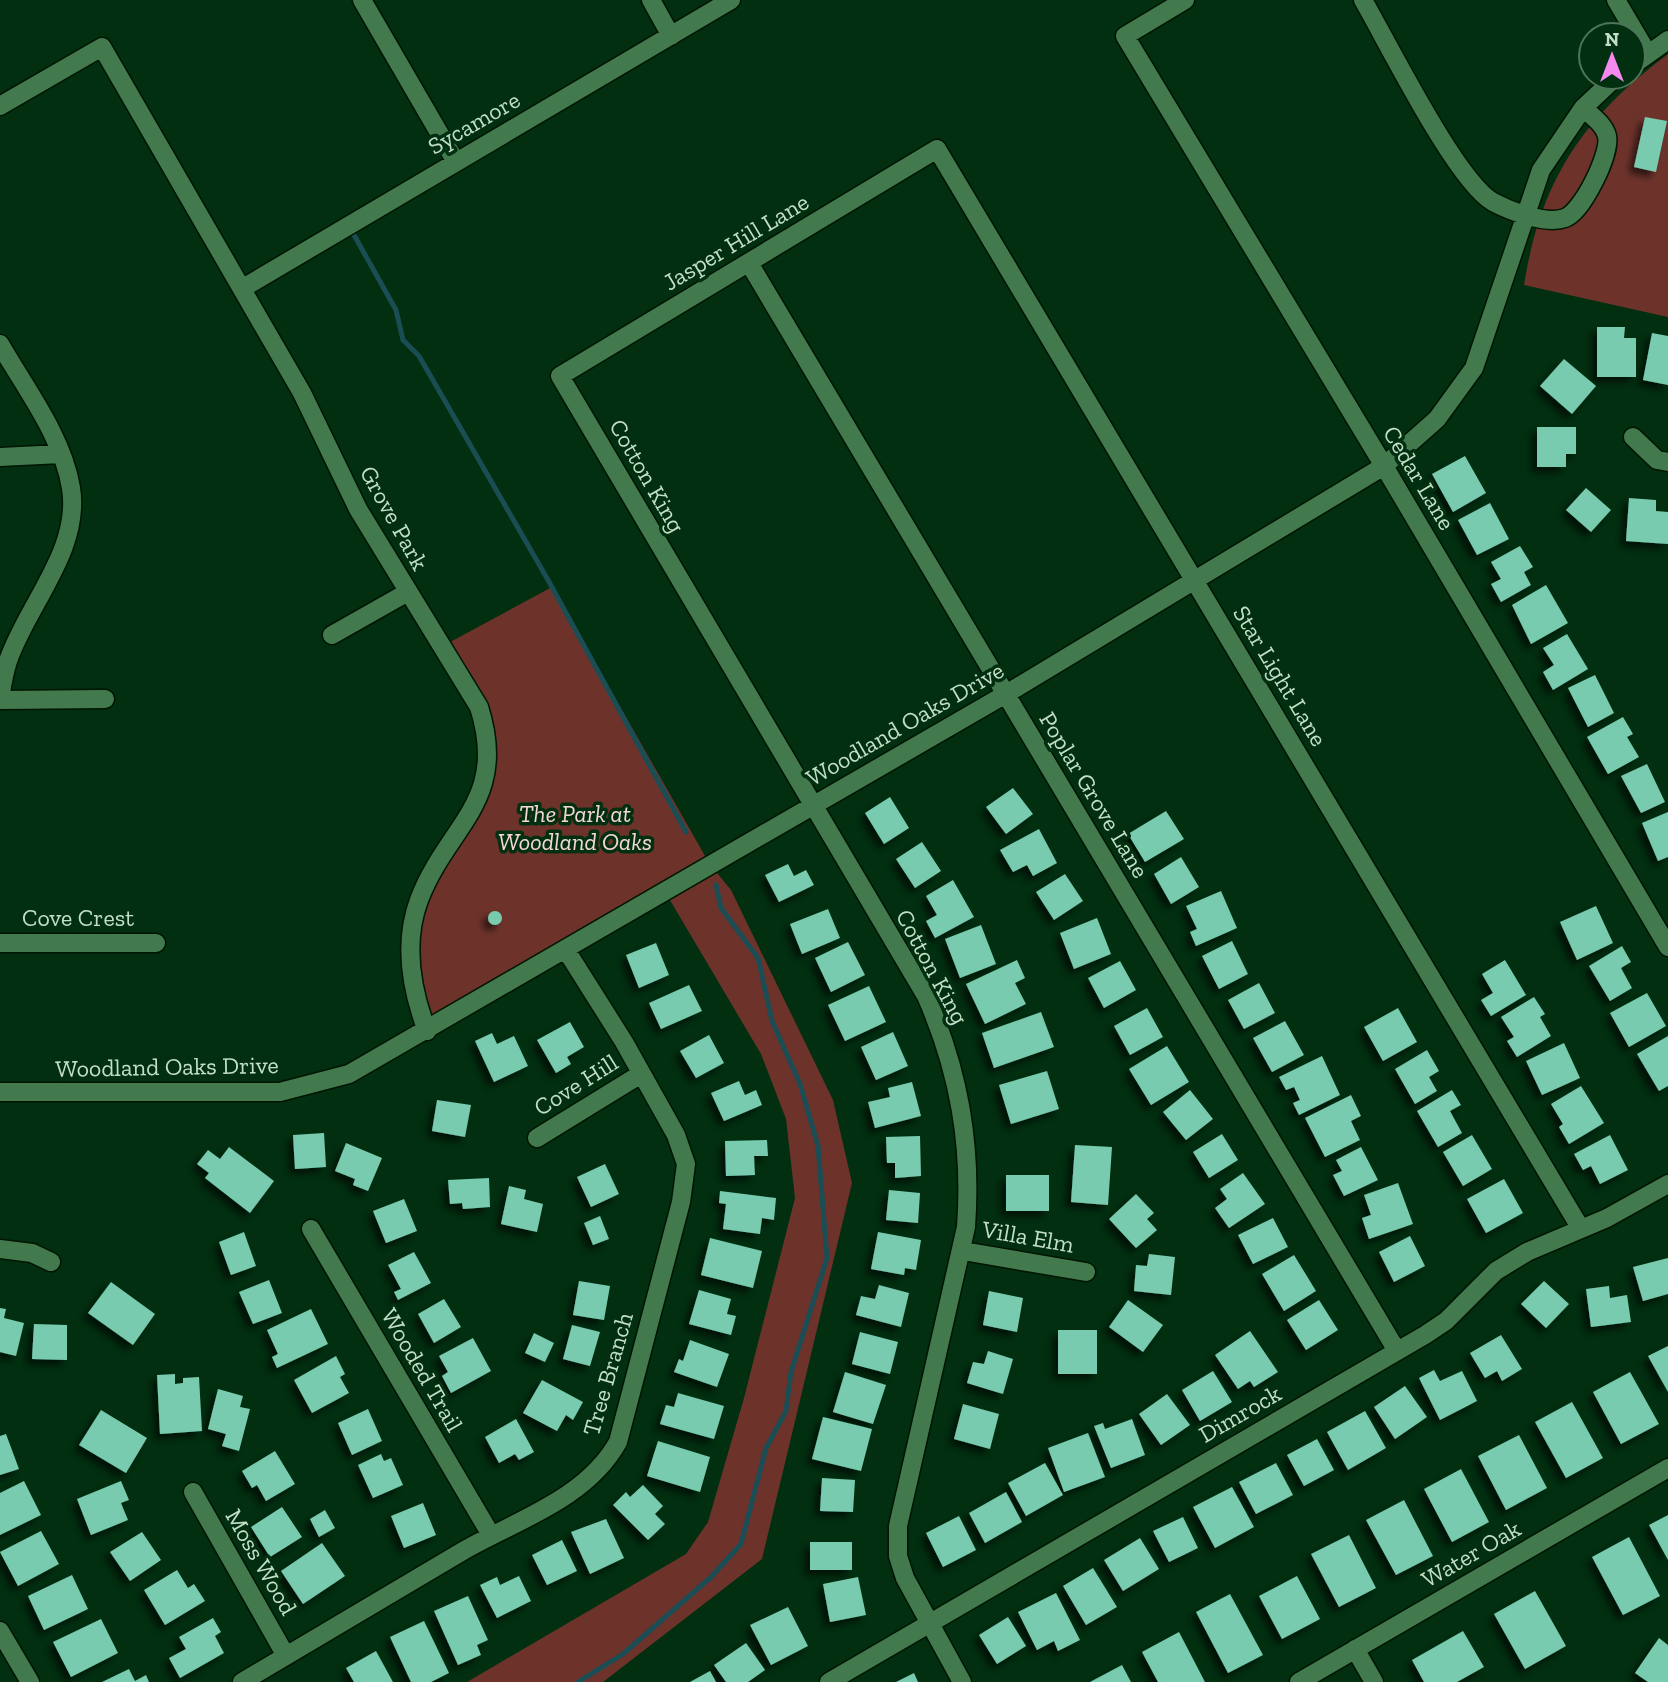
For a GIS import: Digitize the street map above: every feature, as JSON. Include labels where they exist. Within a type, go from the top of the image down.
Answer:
[{"type":"street","points":[[362,0],[456,162]]},
{"type":"street","points":[[651,0],[671,36]]},
{"type":"street","name":"Sycamore","points":[[243,288],[731,0]]},
{"type":"street","name":"Cedar Lane","points":[[1185,0],[1125,36],[1384,466],[1668,947]]},
{"type":"street","points":[[1363,0],[1462,172],[1492,201],[1524,214],[1554,220],[1566,218],[1576,211],[1607,155],[1604,129],[1583,107]]},
{"type":"street","points":[[1616,0],[1624,21]]},
{"type":"street","points":[[1647,55],[1668,40]]},
{"type":"street","name":"Grove Park","points":[[0,106],[102,47],[302,393],[358,509],[479,707],[486,730],[487,749],[482,790],[468,820],[427,883],[411,929],[411,968],[418,1007],[427,1031]]},
{"type":"street","name":"Woodland Oaks Drive","points":[[0,1092],[208,1095],[279,1092],[349,1074],[1006,694],[1384,466],[1437,419],[1474,368],[1541,170],[1583,107],[1601,91]]},
{"type":"street","name":"Jasper Hill Lane","points":[[560,376],[937,149]]},
{"type":"street","name":"Star Light Lane","points":[[937,149],[1581,1229]]},
{"type":"street","name":"Poplar Grove Lane","points":[[749,263],[1397,1351]]},
{"type":"street","points":[[0,344],[61,454],[71,485],[73,507],[67,538],[8,661],[0,699],[105,699]]},
{"type":"street","name":"Cotton King","points":[[560,376],[926,996],[944,1038],[961,1101],[966,1135],[969,1183],[963,1251],[903,1494],[898,1526],[898,1556],[905,1578],[962,1682]]},
{"type":"street","points":[[1633,437],[1657,460],[1668,462]]},
{"type":"street","points":[[0,457],[61,454]]},
{"type":"street","points":[[332,635],[408,593]]},
{"type":"street","name":"Cove Crest","points":[[0,943],[156,943]]},
{"type":"street","name":"Tree Branch","points":[[242,1682],[491,1535],[558,1501],[607,1461],[618,1441],[681,1202],[686,1164],[676,1135],[566,950]]},
{"type":"street","name":"Cove Hill","points":[[537,1138],[640,1074]]},
{"type":"street","name":"Dimrock","points":[[830,1682],[1446,1321],[1496,1271],[1527,1252],[1581,1229],[1668,1184]]},
{"type":"street","name":"Wooded Trail","points":[[311,1229],[491,1535]]},
{"type":"street","points":[[0,1249],[32,1253],[51,1262]]},
{"type":"street","name":"Villa Elm","points":[[963,1251],[1086,1272]]},
{"type":"street","name":"Water Oak","points":[[1299,1682],[1668,1468]]},
{"type":"street","name":"Moss Wood","points":[[193,1492],[286,1656]]},
{"type":"street","points":[[0,1631],[30,1682]]},
{"type":"street","points":[[1355,1650],[1374,1682]]},
{"type":"green space","points":[[1668,54],[1668,317],[1524,285],[1542,213],[1570,154],[1590,127],[1624,91],[1647,91],[1647,71]]},
{"type":"green space","name":"The Park at Woodland Oaks","points":[[552,587],[709,863],[731,890],[833,1100],[852,1183],[762,1559],[603,1682],[467,1682],[686,1554],[708,1522],[744,1398],[795,1198],[786,1119],[761,1054],[664,890],[427,1031],[411,929],[468,820],[486,730],[441,647]]},
{"type":"building","points":[[1645,117],[1667,121],[1656,172],[1634,167]]},
{"type":"building","points":[[1597,327],[1625,327],[1624,338],[1636,338],[1636,377],[1597,377]]},
{"type":"building","points":[[1652,333],[1668,336],[1668,385],[1643,380]]},
{"type":"building","points":[[1564,359],[1596,386],[1572,414],[1540,386]]},
{"type":"building","points":[[1537,427],[1576,427],[1576,454],[1566,454],[1566,467],[1537,467]]},
{"type":"building","points":[[1465,456],[1486,493],[1453,512],[1432,474]]},
{"type":"building","points":[[1586,488],[1611,510],[1591,532],[1566,510]]},
{"type":"building","points":[[1629,498],[1656,500],[1656,511],[1668,512],[1668,544],[1626,541]]},
{"type":"building","points":[[1490,503],[1509,539],[1477,555],[1458,520]]},
{"type":"building","points":[[1520,546],[1533,567],[1524,572],[1531,585],[1501,602],[1491,584],[1501,579],[1491,562]]},
{"type":"building","points":[[1546,585],[1568,623],[1531,644],[1512,605]]},
{"type":"building","points":[[1567,634],[1588,669],[1553,690],[1543,672],[1554,665],[1543,648]]},
{"type":"building","points":[[1595,675],[1614,713],[1588,727],[1568,688]]},
{"type":"building","points":[[1623,717],[1633,734],[1627,737],[1639,757],[1608,774],[1587,737]]},
{"type":"building","points":[[1647,764],[1665,802],[1641,813],[1621,776]]},
{"type":"building","points":[[1013,788],[1033,814],[1006,834],[986,807]]},
{"type":"building","points":[[890,797],[909,828],[884,844],[865,813]]},
{"type":"building","points":[[1166,811],[1184,839],[1145,862],[1128,834]]},
{"type":"building","points":[[1668,812],[1668,857],[1658,861],[1642,823]]},
{"type":"building","points":[[1039,829],[1057,863],[1033,876],[1027,865],[1013,872],[1000,850]]},
{"type":"building","points":[[922,842],[941,871],[915,888],[896,859]]},
{"type":"building","points":[[1181,857],[1199,887],[1171,904],[1154,874]]},
{"type":"building","points":[[788,864],[794,876],[806,870],[814,885],[779,902],[765,875]]},
{"type":"building","points":[[1065,874],[1083,901],[1054,920],[1036,892]]},
{"type":"building","points":[[953,880],[974,917],[935,938],[926,921],[937,915],[926,896]]},
{"type":"building","points":[[1221,891],[1237,928],[1196,946],[1190,932],[1197,929],[1186,906]]},
{"type":"building","points":[[1596,906],[1613,943],[1577,960],[1560,922]]},
{"type":"building","points":[[828,909],[840,938],[802,954],[790,924]]},
{"type":"building","points":[[492,911],[498,911],[502,918],[498,925],[492,925],[488,921],[488,915]]},
{"type":"building","points":[[1097,918],[1111,954],[1074,969],[1060,933]]},
{"type":"building","points":[[981,925],[996,964],[960,978],[945,939]]},
{"type":"building","points":[[1232,941],[1248,974],[1219,989],[1202,956]]},
{"type":"building","points":[[848,942],[865,975],[831,992],[815,958]]},
{"type":"building","points":[[656,943],[669,975],[639,988],[626,955]]},
{"type":"building","points":[[1622,946],[1631,962],[1621,968],[1632,988],[1610,1001],[1589,966]]},
{"type":"building","points":[[1017,960],[1025,978],[1015,983],[1026,1004],[985,1024],[966,984]]},
{"type":"building","points":[[1505,960],[1526,995],[1491,1016],[1481,1000],[1493,993],[1482,974]]},
{"type":"building","points":[[1120,961],[1136,990],[1104,1008],[1088,978]]},
{"type":"building","points":[[1259,983],[1275,1013],[1244,1029],[1228,1000]]},
{"type":"building","points":[[689,985],[702,1011],[661,1029],[649,1003]]},
{"type":"building","points":[[869,986],[886,1022],[845,1041],[828,1005]]},
{"type":"building","points":[[1647,993],[1666,1026],[1629,1047],[1610,1013]]},
{"type":"building","points":[[1534,997],[1545,1014],[1540,1017],[1551,1036],[1517,1057],[1507,1041],[1514,1037],[1501,1017]]},
{"type":"building","points":[[1147,1008],[1163,1037],[1130,1055],[1114,1026]]},
{"type":"building","points":[[1398,1008],[1417,1042],[1383,1061],[1364,1027]]},
{"type":"building","points":[[1041,1012],[1054,1047],[994,1068],[982,1033]]},
{"type":"building","points":[[1285,1021],[1304,1055],[1272,1072],[1253,1038]]},
{"type":"building","points":[[570,1022],[584,1047],[567,1057],[571,1064],[556,1073],[537,1040]]},
{"type":"building","points":[[893,1032],[908,1066],[876,1080],[861,1047]]},
{"type":"building","points":[[492,1033],[497,1044],[514,1036],[528,1066],[494,1082],[475,1041]]},
{"type":"building","points":[[709,1035],[724,1063],[696,1078],[680,1051]]},
{"type":"building","points":[[1668,1036],[1668,1086],[1659,1091],[1637,1054]]},
{"type":"building","points":[[1564,1043],[1580,1078],[1542,1095],[1526,1061]]},
{"type":"building","points":[[1167,1046],[1189,1082],[1151,1105],[1129,1069]]},
{"type":"building","points":[[1427,1050],[1439,1071],[1429,1077],[1437,1091],[1415,1104],[1395,1069]]},
{"type":"building","points":[[1322,1056],[1340,1095],[1299,1115],[1293,1103],[1300,1100],[1294,1087],[1286,1090],[1279,1077]]},
{"type":"building","points":[[1047,1071],[1059,1109],[1011,1124],[999,1085]]},
{"type":"building","points":[[739,1081],[745,1095],[756,1090],[762,1105],[724,1121],[711,1093]]},
{"type":"building","points":[[912,1082],[921,1116],[875,1128],[868,1102],[890,1097],[888,1088]]},
{"type":"building","points":[[1581,1086],[1604,1123],[1569,1144],[1559,1127],[1563,1124],[1551,1104]]},
{"type":"building","points":[[1190,1090],[1213,1119],[1186,1140],[1163,1112]]},
{"type":"building","points":[[1452,1090],[1461,1105],[1450,1111],[1462,1133],[1438,1147],[1417,1111]]},
{"type":"building","points":[[1351,1095],[1361,1116],[1351,1121],[1360,1140],[1325,1157],[1305,1118]]},
{"type":"building","points":[[437,1100],[471,1105],[465,1137],[432,1131]]},
{"type":"building","points":[[324,1133],[326,1167],[295,1169],[293,1135]]},
{"type":"building","points":[[1222,1134],[1238,1160],[1209,1178],[1193,1152]]},
{"type":"building","points":[[1472,1135],[1492,1169],[1463,1186],[1443,1152]]},
{"type":"building","points":[[1610,1135],[1628,1170],[1600,1184],[1591,1166],[1583,1170],[1574,1154]]},
{"type":"building","points":[[920,1136],[921,1176],[895,1178],[895,1163],[887,1163],[886,1137]]},
{"type":"building","points":[[767,1140],[768,1156],[754,1156],[755,1175],[726,1176],[725,1141]]},
{"type":"building","points":[[346,1143],[382,1158],[368,1191],[353,1185],[355,1179],[335,1171]]},
{"type":"building","points":[[1075,1145],[1112,1147],[1108,1205],[1071,1202]]},
{"type":"building","points":[[229,1147],[274,1181],[250,1213],[205,1178],[209,1173],[197,1164],[208,1150],[220,1159]]},
{"type":"building","points":[[1361,1147],[1378,1180],[1344,1196],[1333,1175],[1342,1171],[1336,1160]]},
{"type":"building","points":[[605,1164],[619,1194],[591,1207],[577,1177]]},
{"type":"building","points":[[1243,1173],[1265,1204],[1229,1228],[1215,1208],[1227,1199],[1220,1189]]},
{"type":"building","points":[[1006,1175],[1049,1175],[1049,1211],[1006,1211]]},
{"type":"building","points":[[489,1178],[490,1207],[463,1209],[462,1203],[450,1204],[448,1180]]},
{"type":"building","points":[[1504,1179],[1523,1213],[1486,1233],[1467,1199]]},
{"type":"building","points":[[1398,1183],[1413,1224],[1369,1239],[1362,1218],[1371,1215],[1364,1195]]},
{"type":"building","points":[[509,1186],[526,1190],[524,1199],[543,1204],[537,1232],[501,1224]]},
{"type":"building","points":[[889,1190],[920,1193],[918,1223],[886,1220]]},
{"type":"building","points":[[720,1191],[776,1198],[774,1220],[762,1218],[760,1234],[723,1229],[726,1204],[719,1203]]},
{"type":"building","points":[[1136,1194],[1154,1213],[1147,1219],[1157,1230],[1136,1248],[1109,1219]]},
{"type":"building","points":[[404,1199],[417,1231],[386,1243],[373,1211]]},
{"type":"building","points":[[600,1216],[609,1239],[593,1245],[584,1223]]},
{"type":"building","points":[[1273,1218],[1288,1247],[1253,1264],[1238,1235]]},
{"type":"building","points":[[244,1232],[256,1266],[231,1275],[219,1242]]},
{"type":"building","points":[[878,1232],[921,1240],[916,1270],[905,1268],[904,1275],[871,1269]]},
{"type":"building","points":[[1410,1236],[1425,1266],[1394,1282],[1379,1252]]},
{"type":"building","points":[[710,1238],[762,1251],[753,1288],[701,1275]]},
{"type":"building","points":[[414,1252],[431,1283],[398,1300],[394,1292],[401,1289],[388,1265]]},
{"type":"building","points":[[1149,1254],[1175,1257],[1171,1295],[1134,1291],[1136,1265],[1147,1266]]},
{"type":"building","points":[[1294,1255],[1316,1291],[1284,1311],[1262,1274]]},
{"type":"building","points":[[1668,1258],[1668,1294],[1643,1301],[1633,1267]]},
{"type":"building","points":[[269,1280],[282,1313],[253,1324],[239,1292]]},
{"type":"building","points":[[579,1281],[610,1286],[604,1320],[573,1315]]},
{"type":"building","points":[[1544,1281],[1569,1304],[1546,1328],[1521,1304]]},
{"type":"building","points":[[111,1282],[155,1314],[133,1345],[88,1313]]},
{"type":"building","points":[[879,1285],[909,1293],[901,1327],[856,1315],[861,1296],[875,1299]]},
{"type":"building","points":[[1609,1286],[1610,1298],[1627,1295],[1631,1322],[1591,1327],[1586,1289]]},
{"type":"building","points":[[699,1290],[731,1299],[727,1314],[736,1316],[731,1335],[689,1324]]},
{"type":"building","points":[[989,1291],[1023,1298],[1017,1332],[983,1325]]},
{"type":"building","points":[[444,1299],[461,1327],[434,1343],[418,1314]]},
{"type":"building","points":[[1128,1300],[1163,1325],[1143,1352],[1109,1327]]},
{"type":"building","points":[[1319,1300],[1338,1330],[1306,1350],[1287,1320]]},
{"type":"building","points":[[0,1308],[6,1309],[4,1318],[24,1323],[16,1356],[0,1352]]},
{"type":"building","points":[[311,1309],[328,1344],[277,1368],[272,1357],[278,1354],[267,1330]]},
{"type":"building","points":[[34,1324],[67,1325],[67,1360],[32,1359]]},
{"type":"building","points":[[572,1325],[600,1332],[590,1366],[563,1359]]},
{"type":"building","points":[[1058,1330],[1097,1330],[1097,1374],[1058,1374]]},
{"type":"building","points":[[1250,1331],[1278,1372],[1254,1387],[1250,1381],[1238,1389],[1215,1355]]},
{"type":"building","points":[[860,1332],[898,1342],[890,1374],[852,1364]]},
{"type":"building","points":[[534,1333],[554,1343],[545,1362],[525,1353]]},
{"type":"building","points":[[1501,1335],[1522,1369],[1502,1381],[1497,1371],[1485,1378],[1470,1353]]},
{"type":"building","points":[[473,1338],[491,1371],[451,1393],[442,1376],[448,1372],[439,1356]]},
{"type":"building","points":[[690,1340],[729,1354],[717,1387],[674,1372],[679,1359],[683,1361]]},
{"type":"building","points":[[1668,1346],[1668,1392],[1648,1356]]},
{"type":"building","points":[[988,1351],[1013,1359],[1003,1394],[967,1383],[973,1362],[984,1364]]},
{"type":"building","points":[[336,1356],[345,1374],[340,1377],[349,1393],[312,1413],[294,1380]]},
{"type":"building","points":[[1434,1370],[1440,1381],[1462,1371],[1477,1401],[1440,1420],[1419,1378]]},
{"type":"building","points":[[1213,1371],[1232,1402],[1200,1421],[1182,1390]]},
{"type":"building","points":[[845,1372],[886,1385],[873,1424],[833,1412]]},
{"type":"building","points":[[1630,1372],[1659,1424],[1621,1444],[1593,1392]]},
{"type":"building","points":[[175,1374],[175,1384],[183,1383],[183,1378],[199,1377],[202,1431],[160,1434],[157,1375]]},
{"type":"building","points":[[542,1380],[583,1402],[573,1420],[566,1415],[557,1431],[523,1413]]},
{"type":"building","points":[[1405,1386],[1427,1417],[1395,1439],[1374,1407]]},
{"type":"building","points":[[218,1389],[243,1396],[240,1407],[250,1409],[239,1451],[222,1446],[226,1434],[208,1429]]},
{"type":"building","points":[[678,1393],[724,1406],[714,1439],[660,1424],[666,1405],[674,1407]]},
{"type":"building","points":[[1167,1394],[1190,1425],[1161,1445],[1139,1414]]},
{"type":"building","points":[[1572,1402],[1603,1458],[1566,1478],[1535,1422]]},
{"type":"building","points":[[963,1404],[999,1414],[990,1449],[954,1439]]},
{"type":"building","points":[[368,1409],[382,1441],[352,1455],[338,1423]]},
{"type":"building","points":[[101,1410],[147,1438],[126,1473],[79,1445]]},
{"type":"building","points":[[1365,1411],[1386,1448],[1348,1470],[1327,1432]]},
{"type":"building","points":[[823,1417],[872,1429],[861,1471],[812,1459]]},
{"type":"building","points":[[516,1419],[534,1452],[519,1460],[515,1454],[499,1463],[485,1437]]},
{"type":"building","points":[[1132,1419],[1145,1455],[1111,1468],[1094,1426],[1103,1423],[1105,1429]]},
{"type":"building","points":[[1088,1433],[1105,1477],[1064,1492],[1048,1448]]},
{"type":"building","points":[[6,1434],[19,1469],[0,1475],[0,1436]]},
{"type":"building","points":[[1519,1435],[1547,1488],[1506,1510],[1478,1456]]},
{"type":"building","points":[[1317,1439],[1334,1470],[1304,1486],[1287,1455]]},
{"type":"building","points":[[658,1441],[710,1457],[700,1492],[647,1476]]},
{"type":"building","points":[[275,1451],[295,1484],[266,1501],[257,1485],[252,1488],[242,1471]]},
{"type":"building","points":[[381,1454],[384,1461],[391,1458],[403,1485],[373,1498],[358,1465]]},
{"type":"building","points":[[1045,1463],[1063,1495],[1026,1516],[1008,1483]]},
{"type":"building","points":[[1276,1463],[1293,1495],[1256,1514],[1239,1482]]},
{"type":"building","points":[[1461,1469],[1489,1522],[1452,1542],[1424,1489]]},
{"type":"building","points":[[822,1478],[855,1480],[853,1512],[820,1511]]},
{"type":"building","points":[[24,1481],[41,1515],[0,1535],[0,1493]]},
{"type":"building","points":[[121,1481],[129,1500],[121,1503],[128,1520],[91,1535],[77,1499]]},
{"type":"building","points":[[643,1485],[663,1506],[655,1514],[665,1524],[648,1540],[613,1505],[626,1492],[630,1497]]},
{"type":"building","points":[[1232,1487],[1254,1527],[1215,1548],[1193,1507]]},
{"type":"building","points":[[1006,1492],[1022,1522],[985,1543],[969,1513]]},
{"type":"building","points":[[1404,1500],[1433,1556],[1396,1575],[1366,1520]]},
{"type":"building","points":[[423,1503],[436,1535],[404,1548],[391,1516]]},
{"type":"building","points":[[282,1507],[302,1537],[270,1557],[251,1527]]},
{"type":"building","points":[[325,1510],[335,1528],[319,1537],[310,1519]]},
{"type":"building","points":[[1668,1515],[1668,1560],[1649,1525]]},
{"type":"building","points":[[959,1516],[976,1550],[943,1567],[926,1533]]},
{"type":"building","points":[[1183,1517],[1198,1548],[1169,1562],[1153,1531]]},
{"type":"building","points":[[606,1519],[624,1558],[590,1574],[571,1532]]},
{"type":"building","points":[[41,1531],[59,1564],[18,1586],[0,1552]]},
{"type":"building","points":[[142,1532],[161,1560],[130,1581],[110,1552]]},
{"type":"building","points":[[1349,1535],[1376,1588],[1339,1607],[1311,1554]]},
{"type":"building","points":[[1629,1537],[1660,1596],[1623,1615],[1592,1557]]},
{"type":"building","points":[[1140,1538],[1159,1569],[1123,1591],[1104,1560]]},
{"type":"building","points":[[562,1540],[577,1571],[547,1585],[532,1555]]},
{"type":"building","points":[[810,1542],[852,1542],[852,1570],[810,1570]]},
{"type":"building","points":[[322,1543],[345,1576],[303,1604],[281,1571]]},
{"type":"building","points":[[1093,1568],[1117,1607],[1086,1625],[1063,1586]]},
{"type":"building","points":[[177,1570],[188,1588],[194,1584],[205,1601],[165,1625],[144,1590]]},
{"type":"building","points":[[72,1575],[88,1609],[44,1630],[28,1596]]},
{"type":"building","points":[[519,1576],[531,1601],[497,1618],[480,1585],[497,1577],[500,1585]]},
{"type":"building","points":[[1297,1576],[1320,1619],[1282,1639],[1259,1596]]},
{"type":"building","points":[[858,1577],[866,1615],[830,1622],[823,1584]]},
{"type":"building","points":[[1535,1591],[1566,1646],[1525,1669],[1494,1614]]},
{"type":"building","points":[[1056,1593],[1080,1640],[1058,1651],[1054,1641],[1037,1650],[1018,1612]]},
{"type":"building","points":[[1230,1594],[1263,1655],[1228,1673],[1196,1612]]},
{"type":"building","points":[[468,1596],[488,1640],[477,1645],[481,1655],[458,1665],[434,1611]]},
{"type":"building","points":[[788,1607],[808,1646],[771,1665],[750,1625]]},
{"type":"building","points":[[1008,1617],[1026,1646],[997,1664],[979,1635]]},
{"type":"building","points":[[213,1618],[221,1632],[215,1636],[224,1653],[180,1678],[169,1658],[186,1649],[179,1637]]},
{"type":"building","points":[[101,1619],[118,1653],[71,1677],[53,1642]]},
{"type":"building","points":[[424,1621],[449,1673],[431,1682],[411,1682],[390,1637]]},
{"type":"building","points":[[1463,1631],[1484,1667],[1457,1682],[1424,1682],[1412,1660]]},
{"type":"building","points":[[1179,1632],[1205,1682],[1158,1682],[1142,1652]]},
{"type":"building","points":[[1659,1638],[1668,1645],[1668,1682],[1648,1682],[1635,1673]]},
{"type":"building","points":[[746,1643],[765,1670],[748,1682],[726,1682],[714,1665]]},
{"type":"building","points":[[376,1651],[393,1682],[354,1682],[346,1668]]},
{"type":"building","points":[[1122,1665],[1131,1682],[1090,1682]]},
{"type":"building","points":[[129,1669],[135,1681],[146,1675],[149,1682],[102,1682]]},
{"type":"building","points":[[710,1671],[716,1682],[690,1682]]},
{"type":"building","points":[[914,1673],[918,1682],[896,1682]]},
{"type":"waterway","points":[[354,235],[396,310],[403,340],[419,356],[548,580],[686,832]]},
{"type":"waterway","points":[[578,1682],[623,1654],[711,1577],[741,1544],[766,1448],[786,1411],[791,1372],[827,1258],[818,1146],[800,1084],[772,1021],[758,958],[721,908],[716,885]]}]
